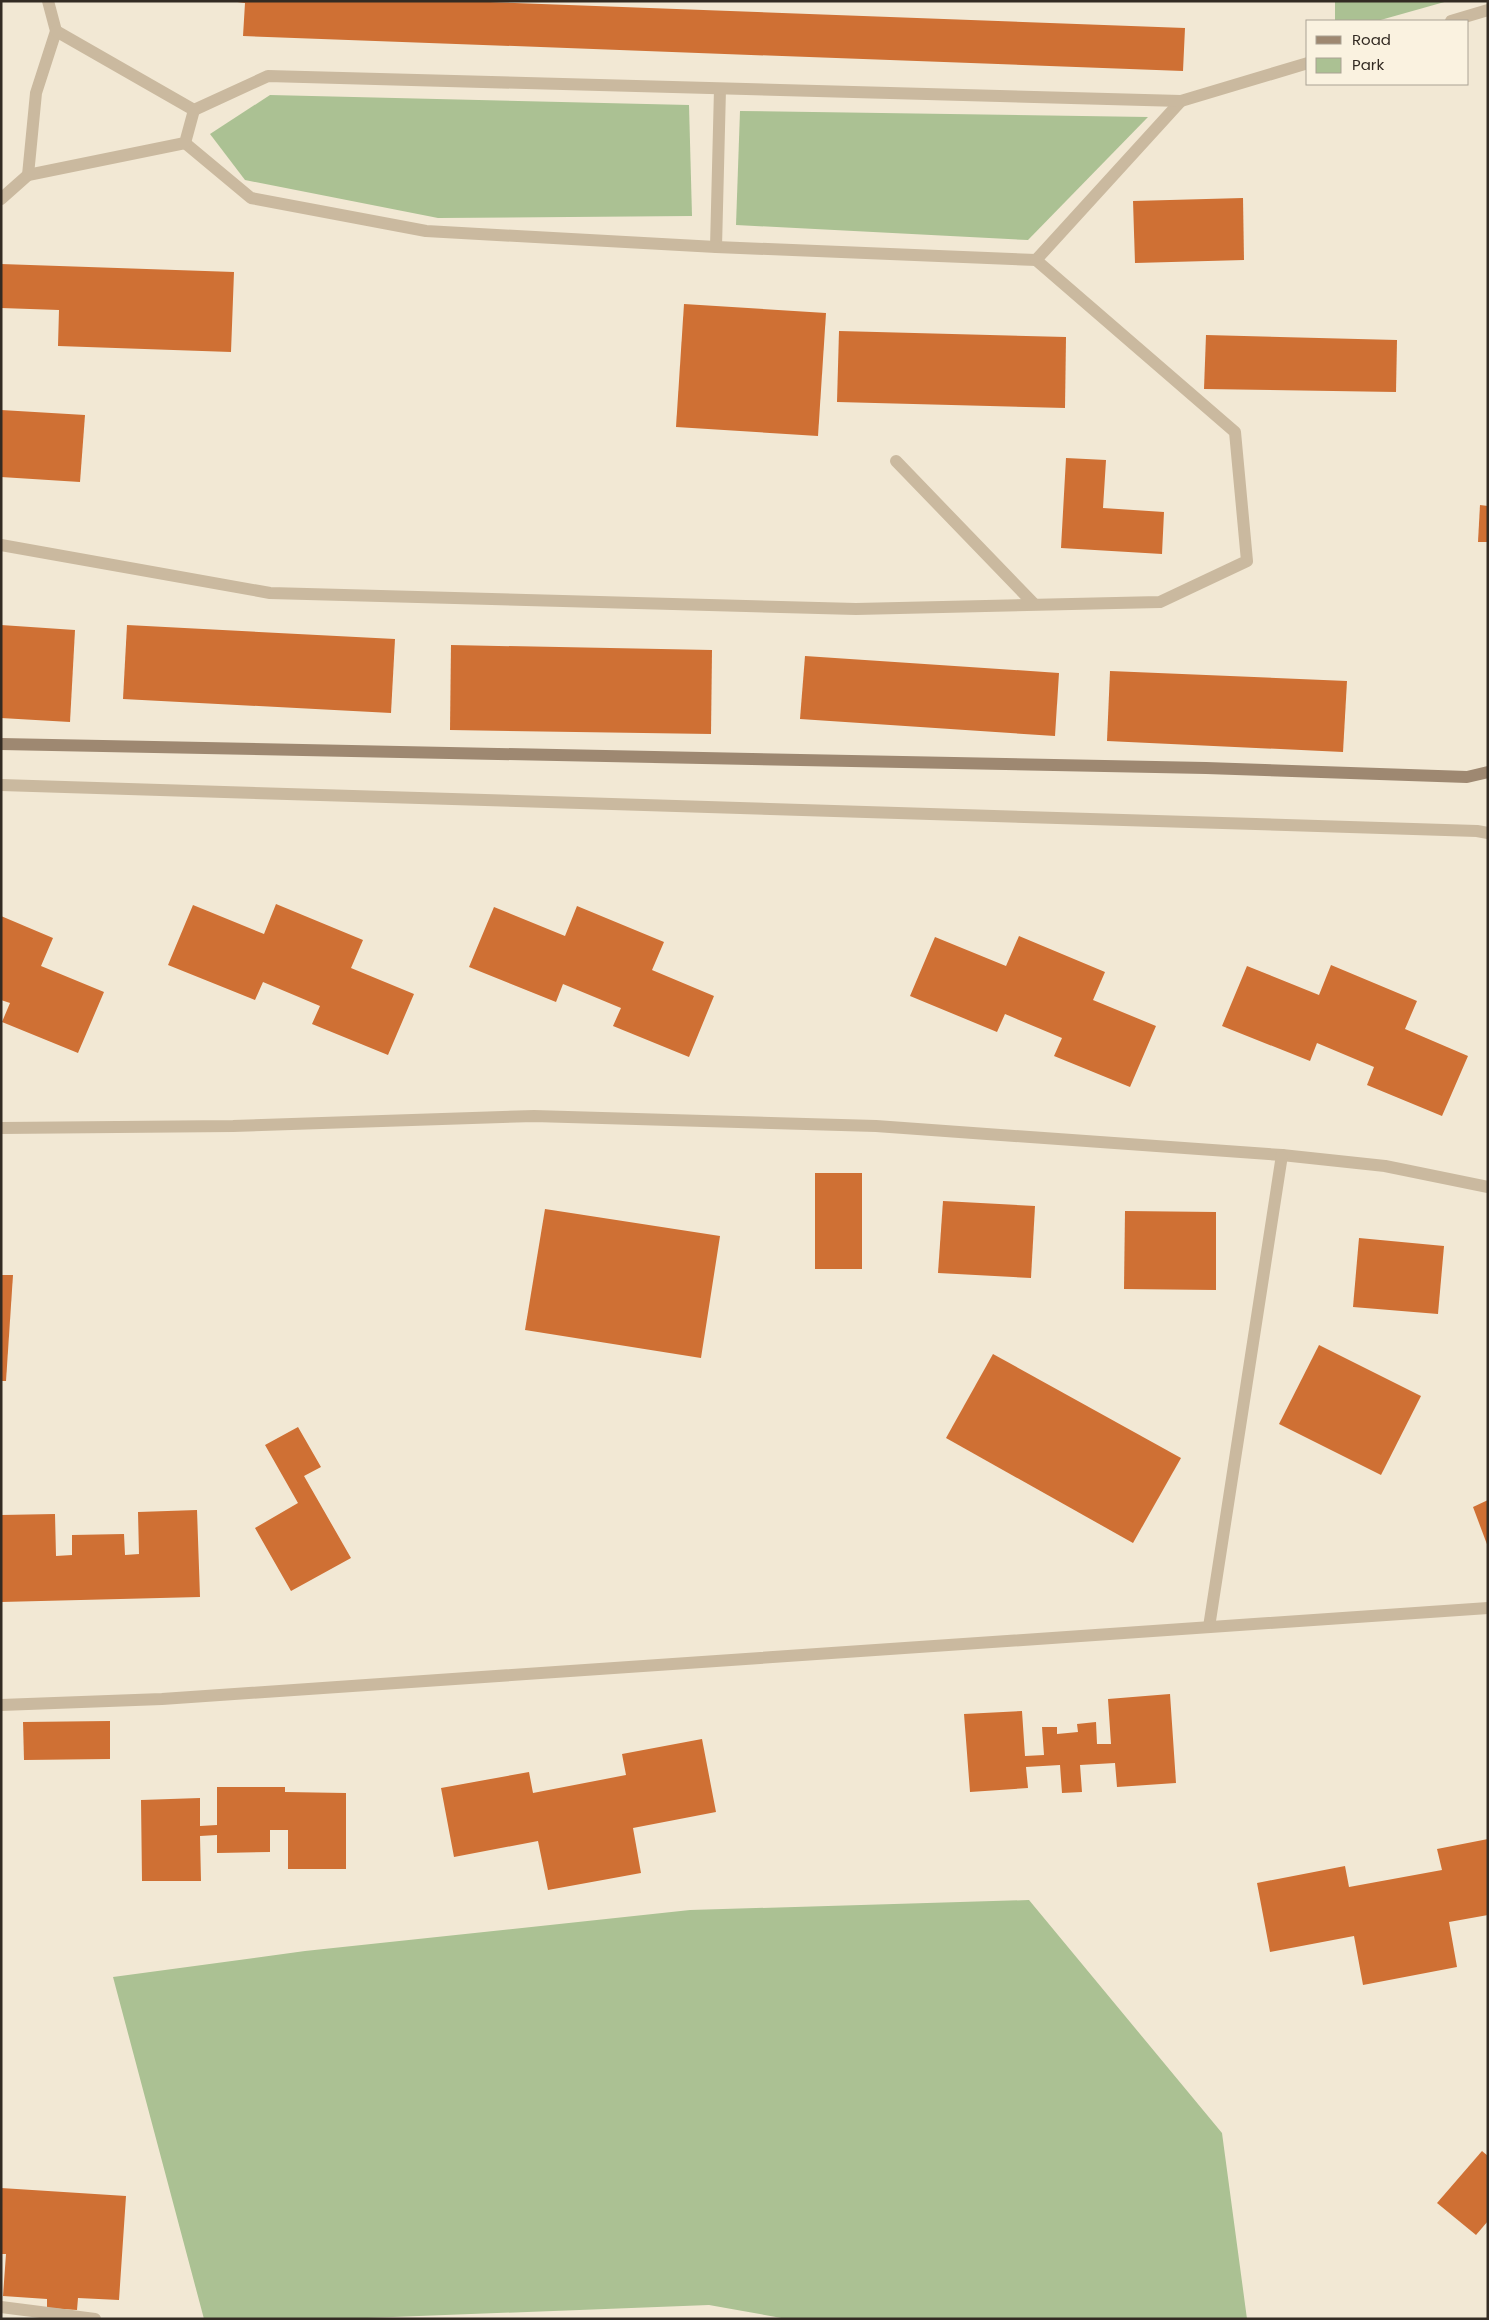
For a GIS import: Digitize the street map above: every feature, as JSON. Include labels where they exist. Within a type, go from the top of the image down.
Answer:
[{"type":"street","points":[[28,175],[36,93],[56,31],[48,1]]},
{"type":"street","points":[[1454,20],[1488,10]]},
{"type":"street","points":[[56,31],[194,110]]},
{"type":"street","points":[[194,110],[268,76],[1180,101],[1306,65]]},
{"type":"street","points":[[716,247],[720,89]]},
{"type":"street","points":[[1036,260],[1180,101]]},
{"type":"street","points":[[185,143],[194,110]]},
{"type":"street","points":[[1,198],[28,175],[185,143]]},
{"type":"street","points":[[1,545],[270,593],[856,609],[1160,602],[1247,561],[1236,432],[1036,260],[716,247],[426,231],[251,198],[185,143]]},
{"type":"street","points":[[896,461],[1034,604]]},
{"type":"street","points":[[1,744],[1186,768],[1467,777],[1488,772]]},
{"type":"street","points":[[1,785],[1467,830],[1488,833]]},
{"type":"street","points":[[1,1128],[233,1126],[534,1116],[876,1126],[1282,1155],[1385,1166],[1488,1187]]},
{"type":"street","points":[[1209,1627],[1282,1155]]},
{"type":"street","points":[[1,1705],[181,1698],[1488,1608]]},
{"type":"street","points":[[1,2307],[95,2319]]},
{"type":"green space","points":[[1335,1],[1448,1],[1381,20],[1335,20]]},
{"type":"green space","points":[[270,95],[689,105],[692,216],[438,218],[245,180],[210,134]]},
{"type":"green space","points":[[740,111],[1148,117],[1028,240],[736,225]]},
{"type":"green space","points":[[1029,1900],[1222,2133],[1247,2319],[787,2319],[709,2305],[341,2319],[204,2319],[113,1977],[305,1951],[690,1910]]},
{"type":"building","points":[[230,1],[463,1],[1185,28],[1183,71],[243,36],[245,3]]},
{"type":"building","points":[[1243,198],[1244,260],[1135,263],[1133,201]]},
{"type":"building","points":[[1,264],[234,272],[231,352],[58,346],[59,310],[1,308]]},
{"type":"building","points":[[684,304],[826,313],[818,436],[676,427]]},
{"type":"building","points":[[839,331],[1066,337],[1065,408],[837,402]]},
{"type":"building","points":[[1206,335],[1397,340],[1396,392],[1204,389]]},
{"type":"building","points":[[1,410],[85,415],[80,482],[1,477]]},
{"type":"building","points":[[1066,458],[1106,460],[1103,508],[1164,512],[1162,554],[1061,548]]},
{"type":"building","points":[[1480,505],[1488,506],[1488,542],[1478,542]]},
{"type":"building","points":[[1,625],[75,630],[70,722],[1,718]]},
{"type":"building","points":[[127,625],[395,639],[391,713],[123,699]]},
{"type":"building","points":[[451,645],[712,650],[711,734],[450,730]]},
{"type":"building","points":[[805,656],[1059,673],[1055,736],[800,719]]},
{"type":"building","points":[[1110,671],[1347,681],[1343,752],[1107,741]]},
{"type":"building","points":[[276,904],[363,940],[351,968],[414,994],[388,1055],[312,1024],[320,1006],[263,982],[255,1000],[168,965],[193,905],[264,934]]},
{"type":"building","points":[[577,906],[664,942],[652,970],[714,996],[689,1057],[613,1026],[621,1008],[563,984],[556,1002],[469,967],[494,907],[565,936]]},
{"type":"building","points":[[1,916],[53,938],[41,966],[104,992],[78,1053],[2,1022],[10,1003],[1,1000]]},
{"type":"building","points":[[1019,936],[1105,972],[1093,1000],[1156,1026],[1130,1087],[1054,1056],[1062,1038],[1005,1014],[997,1032],[910,996],[935,937],[1006,966]]},
{"type":"building","points":[[1331,965],[1417,1001],[1405,1029],[1468,1056],[1442,1116],[1367,1085],[1374,1067],[1317,1043],[1310,1061],[1222,1026],[1247,966],[1319,995]]},
{"type":"building","points":[[815,1173],[862,1173],[862,1269],[815,1269]]},
{"type":"building","points":[[943,1201],[1035,1206],[1031,1278],[938,1273]]},
{"type":"building","points":[[545,1209],[720,1236],[701,1358],[525,1330]]},
{"type":"building","points":[[1125,1211],[1216,1212],[1216,1290],[1124,1289]]},
{"type":"building","points":[[1359,1238],[1444,1246],[1438,1314],[1353,1307]]},
{"type":"building","points":[[1,1275],[13,1275],[6,1381],[1,1381]]},
{"type":"building","points":[[1319,1345],[1421,1396],[1381,1475],[1279,1424]]},
{"type":"building","points":[[993,1354],[1181,1458],[1133,1543],[946,1438]]},
{"type":"building","points":[[298,1427],[321,1467],[304,1476],[351,1558],[291,1591],[255,1528],[298,1503],[265,1445]]},
{"type":"building","points":[[1488,1500],[1488,1547],[1473,1507]]},
{"type":"building","points":[[197,1510],[200,1597],[1,1602],[1,1515],[55,1514],[56,1556],[72,1555],[72,1535],[124,1534],[125,1555],[139,1554],[138,1512]]},
{"type":"building","points":[[1170,1694],[1176,1783],[1117,1787],[1115,1763],[1080,1765],[1082,1792],[1062,1793],[1060,1765],[1026,1767],[1028,1788],[970,1792],[964,1714],[1022,1711],[1025,1756],[1044,1755],[1042,1727],[1057,1727],[1057,1734],[1078,1732],[1077,1724],[1096,1722],[1097,1744],[1111,1744],[1108,1699]]},
{"type":"building","points":[[110,1721],[110,1759],[24,1760],[23,1722]]},
{"type":"building","points":[[702,1739],[716,1812],[633,1828],[641,1873],[548,1890],[538,1841],[454,1857],[441,1788],[529,1772],[533,1793],[626,1775],[622,1754]]},
{"type":"building","points":[[217,1787],[285,1787],[285,1792],[346,1793],[346,1869],[288,1869],[288,1830],[270,1830],[270,1852],[217,1853],[217,1835],[200,1836],[201,1881],[142,1881],[141,1800],[200,1798],[200,1826],[217,1825]]},
{"type":"building","points":[[1488,1839],[1488,1915],[1449,1922],[1457,1967],[1363,1985],[1354,1936],[1270,1952],[1257,1883],[1345,1866],[1349,1887],[1442,1870],[1437,1849]]},
{"type":"building","points":[[1482,2151],[1488,2156],[1488,2221],[1476,2235],[1437,2203]]},
{"type":"building","points":[[1,2188],[126,2196],[119,2300],[78,2298],[77,2310],[47,2308],[47,2299],[3,2296],[6,2254],[1,2254]]}]
